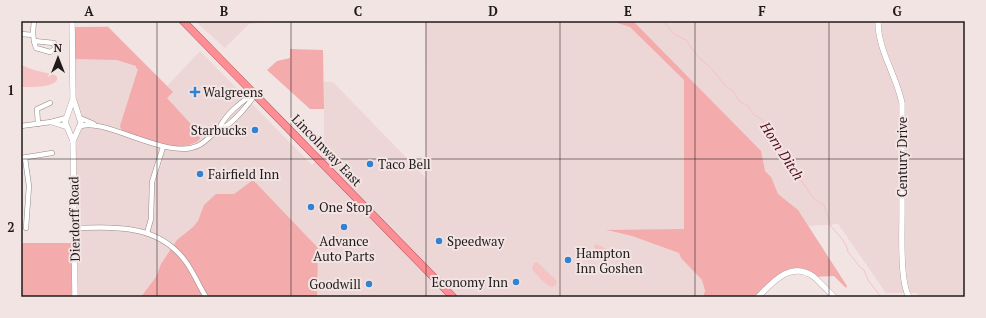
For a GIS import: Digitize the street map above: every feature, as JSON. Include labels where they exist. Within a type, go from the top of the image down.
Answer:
[{"type":"highway","name":"Lincolnway East","points":[[183,21],[453,297]]},
{"type":"street","points":[[34,21],[34,41]]},
{"type":"street","name":"Dierdorff Road","points":[[72,21],[73,99],[81,123],[73,141]]},
{"type":"street","name":"Century Drive","points":[[878,21],[883,53],[899,88],[902,102],[902,251],[905,284],[908,297]]},
{"type":"street","points":[[21,34],[33,35]]},
{"type":"street","points":[[21,126],[51,122],[72,114],[96,125],[163,147],[178,149],[191,148],[207,141],[219,130],[225,127],[250,102],[255,94]]},
{"type":"street","name":"Dierdorff Road","points":[[73,99],[65,122],[73,141],[75,297]]},
{"type":"street","points":[[38,124],[37,109],[50,102]]},
{"type":"street","points":[[51,122],[73,130],[84,125],[96,125]]},
{"type":"street","points":[[147,232],[151,219],[152,182],[163,147]]},
{"type":"street","points":[[26,228],[29,186],[23,158],[52,153]]},
{"type":"street","points":[[74,228],[115,227],[147,232],[162,240],[177,251],[186,263],[206,297]]},
{"type":"street","points":[[758,297],[784,274],[795,271],[804,272],[813,277],[834,297]]},
{"type":"shaded area","points":[[195,21],[259,21],[259,23],[249,24],[225,48]]},
{"type":"shaded area","points":[[425,21],[965,21],[965,297],[920,297],[917,293],[886,293],[838,224],[608,231],[632,236],[679,253],[681,258],[702,280],[705,292],[703,297],[77,297],[75,143],[78,128],[73,99],[74,27],[108,26],[167,86],[200,51],[312,165],[324,152],[324,82],[333,82],[426,178]]},
{"type":"shaded area","points":[[601,21],[633,21],[761,151],[765,171],[771,177],[778,194],[798,210],[847,286],[846,288],[834,276],[813,277],[804,272],[784,274],[758,297],[703,297],[705,291],[702,280],[681,258],[679,253],[632,236],[606,230],[684,229],[684,80],[630,27],[615,22]]},
{"type":"shaded area","points":[[74,27],[108,27],[173,92],[167,98],[200,134],[199,140],[186,146],[168,145],[148,141],[122,131],[120,126],[138,69],[136,66],[117,60],[75,59]]},
{"type":"shaded area","points":[[290,49],[323,50],[324,109],[310,109],[267,70],[277,61],[290,58]]},
{"type":"shaded area","points":[[21,65],[55,75],[57,80],[46,86],[21,87]]},
{"type":"shaded area","points":[[253,180],[318,248],[317,297],[209,297],[206,293],[201,295],[202,297],[141,297],[156,277],[161,264],[177,240],[198,221],[204,205],[216,194],[234,194]]},
{"type":"shaded area","points":[[21,243],[72,243],[72,297],[21,297]]},
{"type":"shaded area","points":[[596,244],[607,249],[609,253],[606,257],[601,255],[596,250],[594,247]]},
{"type":"shaded area","points":[[537,262],[557,281],[556,285],[552,287],[541,280],[532,269],[534,263]]},
{"type":"waterway","name":"Horn Ditch","points":[[663,21],[674,34],[686,40],[698,57],[710,67],[725,85],[734,92],[740,102],[747,105],[754,115],[762,119],[770,134],[813,198],[824,205],[831,226],[846,245],[848,252],[864,270],[868,280],[881,297]]},
{"type":"place","name":"Walgreens","points":[[195,92]]},
{"type":"place","name":"Starbucks","points":[[255,130]]},
{"type":"place","name":"Taco Bell","points":[[370,164]]},
{"type":"place","name":"Fairfield Inn","points":[[200,174]]},
{"type":"place","name":"One Stop","points":[[311,207]]},
{"type":"place","name":"Advance Auto Parts","points":[[344,227]]},
{"type":"place","name":"Speedway","points":[[439,241]]},
{"type":"place","name":"Hampton Inn Goshen","points":[[568,260]]},
{"type":"place","name":"Economy Inn","points":[[516,282]]},
{"type":"place","name":"Goodwill","points":[[369,284]]}]
